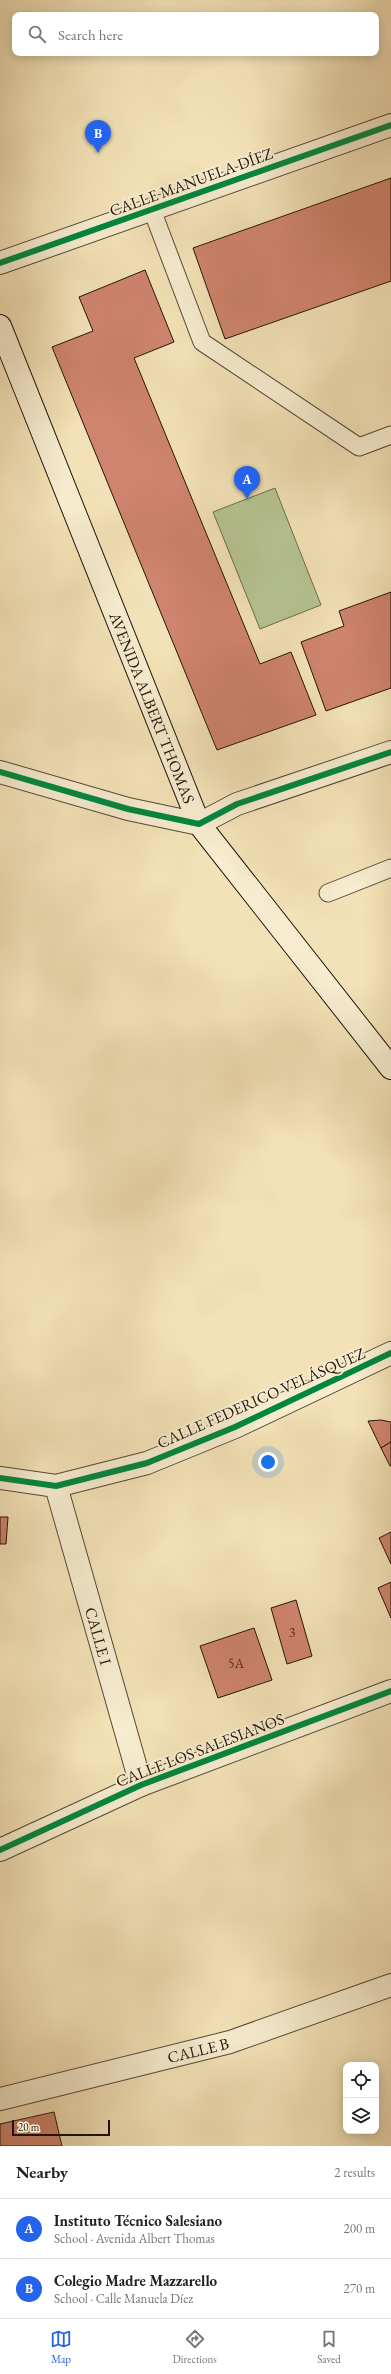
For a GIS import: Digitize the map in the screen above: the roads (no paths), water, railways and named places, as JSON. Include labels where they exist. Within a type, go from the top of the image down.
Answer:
[{"type":"street","name":"CALLE MANUELA DÍEZ","points":[[0,263],[391,125]]},
{"type":"street","name":"AVENIDA ALBERT THOMAS","points":[[0,326],[199,824],[386,1061]]},
{"type":"street","points":[[0,772],[128,810],[199,824],[237,804],[391,752]]},
{"type":"street","name":"CALLE FEDERICO VELÁSQUEZ","points":[[0,1478],[56,1486],[147,1463],[235,1427],[391,1353]]},
{"type":"street","name":"CALLE I","points":[[56,1486],[142,1785]]},
{"type":"street","name":"CALLE LOS SALESIANOS","points":[[0,1850],[142,1785],[391,1690]]},
{"type":"street","name":"CALLE B","points":[[0,2099],[230,2042],[391,1985]]},
{"type":"lane","points":[[152,210],[202,342],[359,447],[391,436]]},
{"type":"lane","points":[[328,893],[391,868]]},
{"type":"place","name":"Colegio Madre Mazzarello","points":[[98,153]]},
{"type":"place","name":"Instituto Técnico Salesiano","points":[[247,499]]}]
